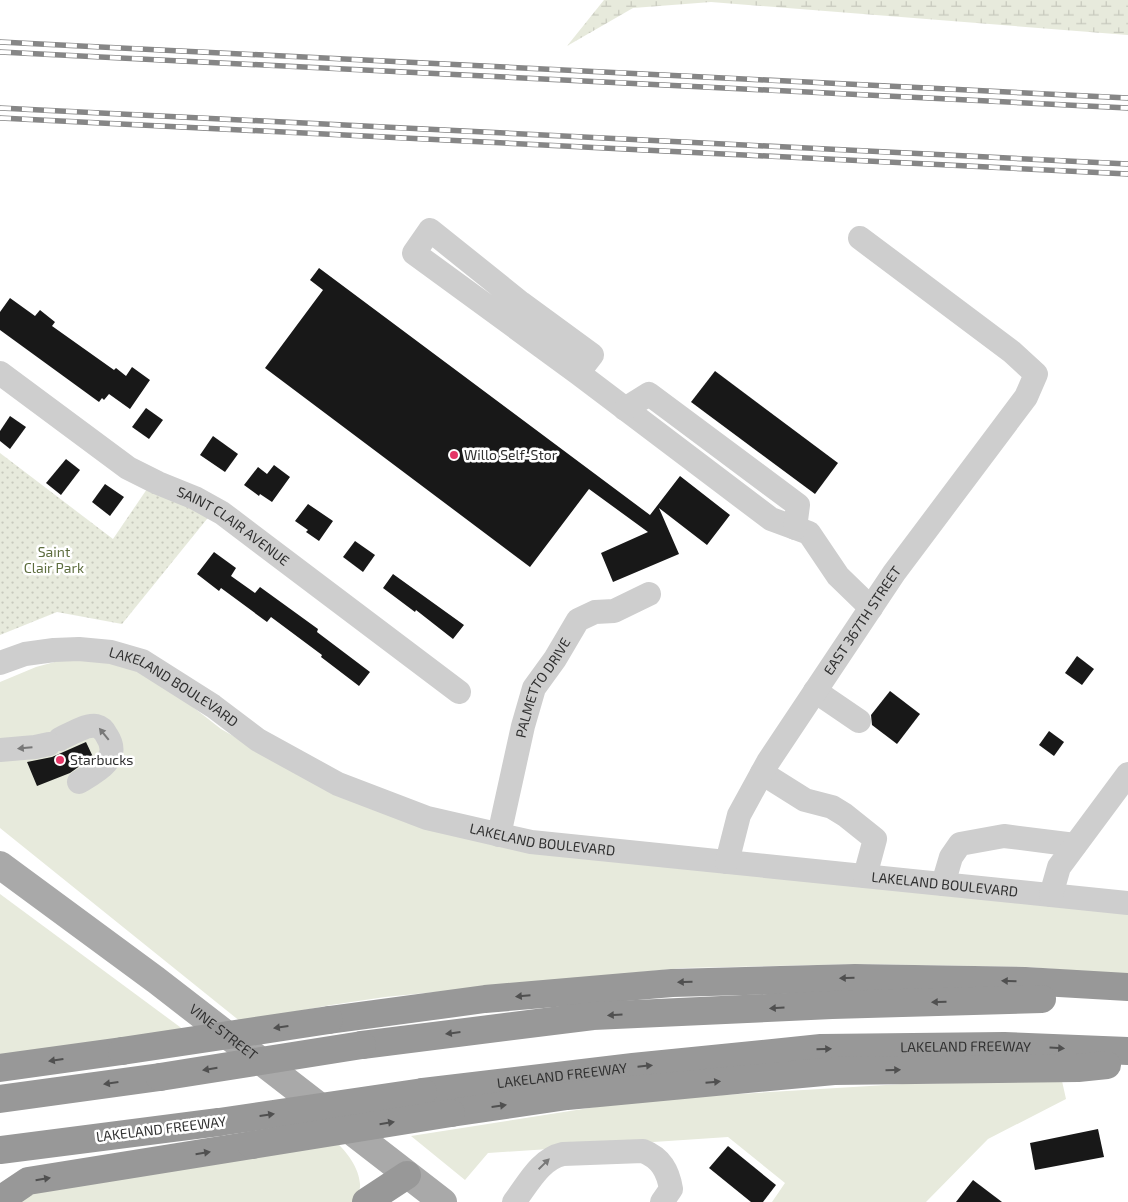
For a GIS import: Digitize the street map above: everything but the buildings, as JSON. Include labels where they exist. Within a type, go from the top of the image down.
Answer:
[{"type":"highway","points":[[0,1068],[485,999],[672,983],[854,978],[1025,981],[1128,987]]},
{"type":"highway","points":[[0,1099],[160,1077],[362,1045],[593,1016],[832,1005],[1035,999],[1128,1003]]},
{"type":"highway","name":"LAKELAND FREEWAY","points":[[0,1150],[219,1122],[423,1092],[623,1068],[821,1048],[1004,1046],[1128,1052]]},
{"type":"highway","points":[[0,1200],[28,1181],[567,1096],[834,1071],[1078,1068],[1128,1062]]},
{"type":"highway","points":[[366,1202],[407,1175]]},
{"type":"highway","points":[[394,1202],[407,1175]]},
{"type":"main road","name":"VINE STREET","points":[[0,865],[156,980],[443,1202]]},
{"type":"street","points":[[578,373],[592,355],[520,302],[430,230],[414,253],[625,408],[771,519],[809,533],[838,576],[871,608]]},
{"type":"street","name":"EAST 367TH STREET","points":[[726,862],[739,815],[762,773],[894,573],[1026,396],[1036,374],[1012,352],[860,238]]},
{"type":"street","name":"SAINT CLAIR AVENUE","points":[[0,373],[128,468],[158,483],[196,498],[222,513],[459,692]]},
{"type":"street","name":"PALMETTO DRIVE","points":[[499,834],[523,726],[534,688],[555,659],[578,620],[595,612],[614,611],[649,594]]},
{"type":"street","name":"LAKELAND BOULEVARD","points":[[0,663],[24,654],[79,648],[111,652],[142,661],[213,706],[258,740],[338,784],[428,818],[531,842],[1128,903]]},
{"type":"street","points":[[816,691],[859,721]]},
{"type":"street","points":[[0,750],[35,747],[54,742],[88,726],[96,726],[108,738],[112,746],[112,755],[107,763],[79,782]]},
{"type":"street","points":[[762,773],[805,800],[832,806],[845,814],[875,839],[865,876]]},
{"type":"street","points":[[1051,895],[1059,867],[1128,774]]},
{"type":"street","points":[[943,884],[951,857],[960,844],[1004,836],[1075,845]]},
{"type":"street","points":[[517,1201],[542,1164],[553,1156],[643,1151],[652,1154],[662,1163],[669,1176],[671,1189],[662,1202]]},
{"type":"green space","points":[[604,0],[1128,0],[1128,35],[711,2],[633,8],[567,46]]},
{"type":"green space","name":"Saint Clair Park","points":[[0,453],[113,539],[147,489],[211,514],[122,624],[57,612],[0,635]]},
{"type":"green space","points":[[62,660],[102,660],[145,674],[175,693],[221,729],[315,783],[385,814],[1128,914],[1128,975],[1029,967],[859,964],[683,968],[385,997],[241,1022],[0,828],[0,682],[36,667]]},
{"type":"green space","points":[[0,894],[184,1030],[0,1056]]},
{"type":"green space","points":[[1062,1081],[1066,1099],[988,1139],[926,1202],[772,1202],[785,1183],[728,1137],[488,1153],[465,1180],[411,1136],[640,1100],[903,1084]]},
{"type":"green space","points":[[336,1142],[352,1161],[359,1178],[360,1189],[352,1202],[15,1202],[24,1195]]},
{"type":"railway","points":[[0,42],[1128,98]]},
{"type":"railway","points":[[0,52],[1128,108]]},
{"type":"railway","points":[[0,108],[1128,164]]},
{"type":"railway","points":[[0,118],[1128,174]]},
{"type":"place","name":"Willo Self-Stor","points":[[454,455]]},
{"type":"place","name":"Starbucks","points":[[60,760]]}]
